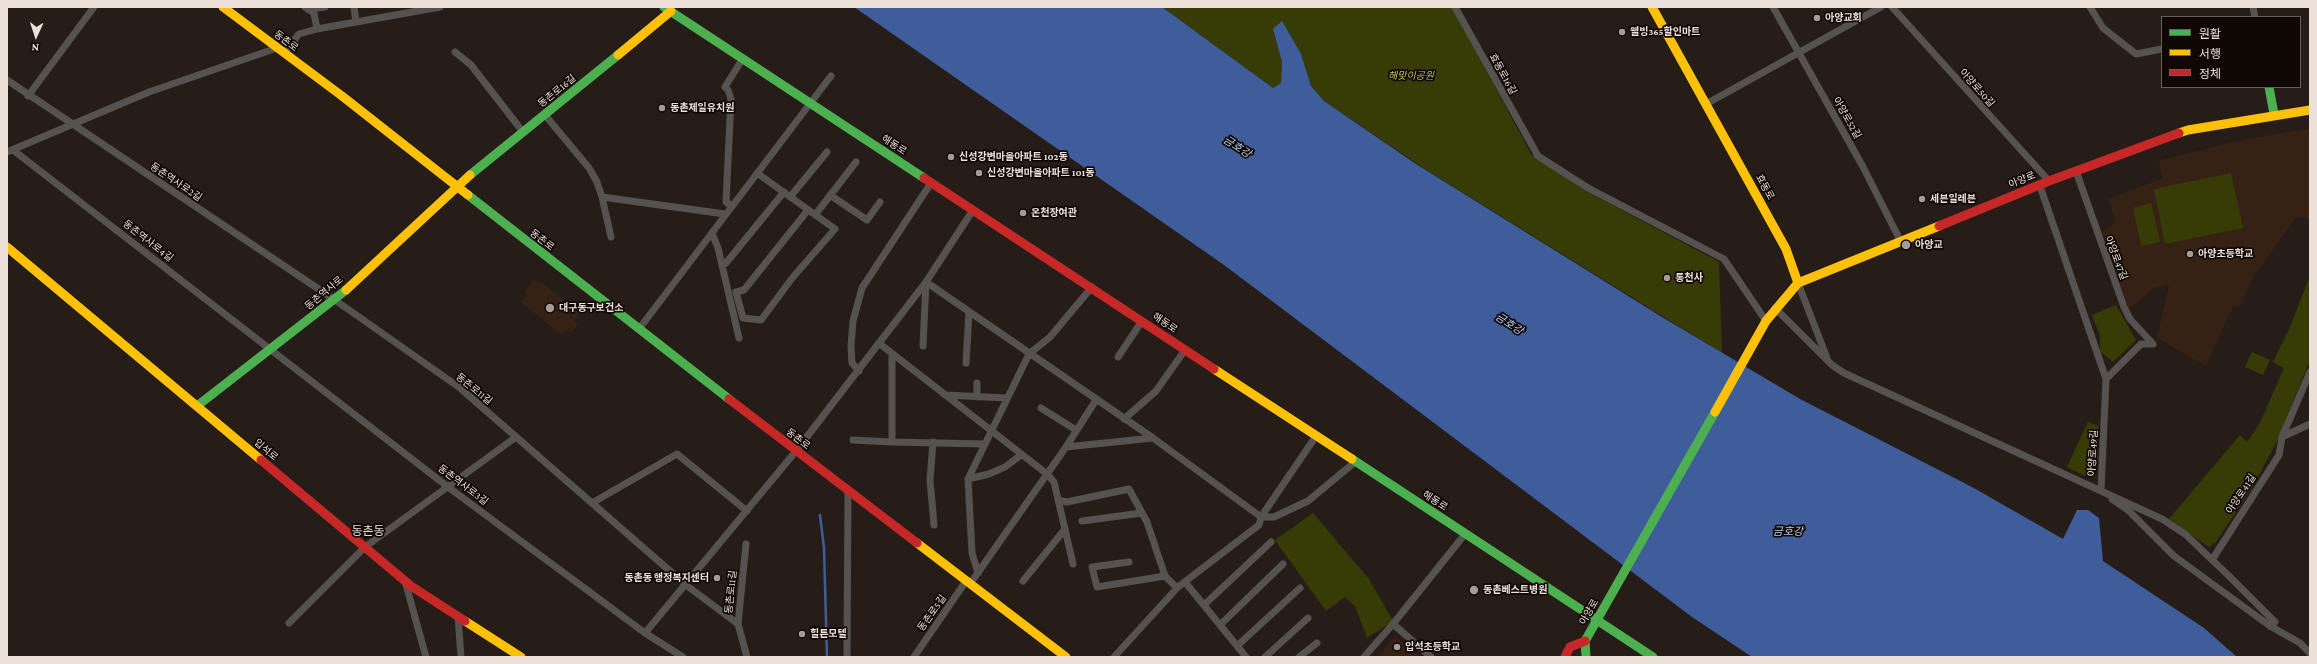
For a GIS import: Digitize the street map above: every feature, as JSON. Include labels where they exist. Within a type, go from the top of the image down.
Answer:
[{"type":"street","points":[[28,96],[94,7]]},
{"type":"street","name":"동촌로","points":[[223,7],[796,451],[1066,657]]},
{"type":"street","points":[[306,8],[325,7]]},
{"type":"street","points":[[354,7],[356,22]]},
{"type":"street","points":[[10,151],[149,92],[280,50],[299,34],[317,29],[440,7]]},
{"type":"street","name":"효동로16길","points":[[1455,7],[1538,156],[1586,187],[1724,258],[1766,321]]},
{"type":"street","name":"효동로","points":[[1652,7],[1786,249],[1798,283]]},
{"type":"street","name":"아양로52길","points":[[1773,7],[1862,165],[1900,240]]},
{"type":"street","points":[[1706,104],[1881,7]]},
{"type":"street","name":"아양로50길","points":[[1892,7],[2049,181]]},
{"type":"street","points":[[2090,7],[2103,28],[2136,54],[2161,49]]},
{"type":"street","points":[[306,8],[314,13],[317,29]]},
{"type":"street","name":"해동로","points":[[668,9],[1653,657]]},
{"type":"street","name":"동촌로16길","points":[[456,187],[545,115],[668,9]]},
{"type":"street","points":[[455,52],[474,68],[523,132]]},
{"type":"street","points":[[732,206],[726,202],[731,99],[725,86],[743,58]]},
{"type":"street","points":[[639,329],[809,102],[831,76]]},
{"type":"street","name":"동촌역사로2길","points":[[7,80],[28,96],[335,300]]},
{"type":"street","points":[[2269,88],[2274,114]]},
{"type":"street","name":"아양로","points":[[1586,657],[1585,641],[1596,620],[1766,321],[1775,308],[1798,283],[1900,240],[2040,186],[2049,181],[2188,130],[2274,114],[2310,110]]},
{"type":"street","points":[[545,115],[589,168],[597,182],[602,197],[610,236]]},
{"type":"street","name":"동촌역사로4길","points":[[10,151],[271,349]]},
{"type":"street","points":[[790,197],[827,152]]},
{"type":"street","points":[[815,215],[856,162]]},
{"type":"street","name":"아양로47길","points":[[2076,171],[2124,307],[2130,319],[2153,344],[2141,344],[2106,379]]},
{"type":"street","points":[[757,173],[835,229],[794,277],[761,320],[742,318],[736,292],[744,290],[808,210]]},
{"type":"street","points":[[859,371],[852,363],[851,346],[853,321],[862,288],[931,183]]},
{"type":"street","name":"아양로49길","points":[[2040,186],[2106,379],[2101,490],[2128,510],[2174,556],[2270,626],[2300,644],[2310,653]]},
{"type":"street","name":"동촌역사로","points":[[197,406],[335,300],[456,187]]},
{"type":"street","points":[[722,265],[726,263],[784,192]]},
{"type":"street","points":[[830,195],[867,220],[880,202]]},
{"type":"street","points":[[602,197],[725,214]]},
{"type":"street","points":[[645,633],[796,451],[880,344],[926,282],[973,210]]},
{"type":"street","points":[[712,232],[718,248],[739,338]]},
{"type":"street","name":"입석로","points":[[7,247],[405,581],[521,657]]},
{"type":"street","points":[[926,282],[1153,438],[1261,517],[1274,517],[1308,501],[1355,462]]},
{"type":"street","points":[[923,346],[926,282]]},
{"type":"street","points":[[1798,283],[1829,362]]},
{"type":"street","points":[[978,573],[972,553],[968,479],[990,430],[1029,354],[1050,337],[1092,288]]},
{"type":"street","name":"동촌로11길","points":[[335,300],[460,388],[686,585],[738,624]]},
{"type":"street","points":[[1775,308],[1829,362],[1844,373],[2162,519],[2185,534],[2212,560],[2274,622],[2270,626]]},
{"type":"street","points":[[966,362],[969,312]]},
{"type":"street","points":[[1118,357],[1142,321]]},
{"type":"street","points":[[880,344],[1047,474],[1054,482],[1073,564]]},
{"type":"street","name":"동촌역사로3길","points":[[271,349],[448,486],[645,633],[683,657]]},
{"type":"street","points":[[1124,419],[1156,391],[1185,350]]},
{"type":"street","points":[[892,354],[892,442]]},
{"type":"street","name":"아양로41길","points":[[2212,560],[2279,455],[2282,437],[2310,372]]},
{"type":"street","points":[[976,397],[977,383]]},
{"type":"street","points":[[945,396],[1006,398]]},
{"type":"street","name":"동촌로5길","points":[[914,657],[968,583],[978,573],[1066,447],[1096,400]]},
{"type":"street","points":[[1041,408],[1076,430]]},
{"type":"street","points":[[2282,437],[2310,424]]},
{"type":"street","points":[[1114,657],[1177,588],[1259,525],[1261,517],[1316,436]]},
{"type":"street","points":[[289,623],[365,547],[516,437]]},
{"type":"street","points":[[1066,447],[1153,438]]},
{"type":"street","points":[[853,440],[984,444]]},
{"type":"street","points":[[933,442],[930,480],[934,525]]},
{"type":"street","points":[[592,503],[677,454],[746,511]]},
{"type":"street","points":[[968,479],[989,474],[1005,467],[1021,455]]},
{"type":"street","points":[[1058,500],[1067,502],[1129,489],[1142,513],[1165,576],[1177,588]]},
{"type":"street","points":[[847,657],[848,491]]},
{"type":"street","points":[[1082,521],[1142,513]]},
{"type":"street","points":[[1023,581],[1064,529]]},
{"type":"street","points":[[1364,657],[1393,624],[1465,534]]},
{"type":"street","points":[[1204,606],[1271,542]]},
{"type":"street","name":"동촌로11길","points":[[738,624],[746,544]]},
{"type":"street","points":[[1128,562],[1092,567],[1097,588],[1165,576]]},
{"type":"street","points":[[1220,625],[1283,564]]},
{"type":"street","points":[[405,581],[426,657]]},
{"type":"street","points":[[1185,582],[1246,657]]},
{"type":"street","points":[[1237,646],[1300,588]]},
{"type":"street","points":[[458,616],[461,657]]},
{"type":"street","points":[[1265,657],[1308,618]]},
{"type":"street","points":[[738,624],[747,657]]},
{"type":"street","points":[[1393,624],[1431,657]]},
{"type":"street","name":"아양로","points":[[1565,657],[1570,647],[1585,641]]},
{"type":"street","points":[[1300,657],[1317,643]]},
{"type":"shaded area","name":"아양초등학교","points":[[2310,128],[2310,219],[2297,216],[2254,276],[2240,306],[2233,307],[2206,366],[2157,338],[2169,285],[2154,288],[2129,309],[2102,232],[2115,223],[2109,199],[2163,178],[2158,161],[2233,142]]},
{"type":"shaded area","name":"대구동구보건소","points":[[534,280],[537,282],[539,280],[580,313],[574,321],[578,325],[571,333],[566,330],[562,335],[520,302],[527,295],[524,292]]},
{"type":"shaded area","name":"입석초등학교","points":[[1395,637],[1420,657],[1378,657]]},
{"type":"green space","name":"해맞이공원","points":[[1162,7],[1452,7],[1531,154],[1584,190],[1719,262],[1722,353],[1428,171],[1324,101],[1311,86],[1301,54],[1273,29],[1282,62],[1281,83],[1273,88]]},
{"type":"green space","points":[[2231,173],[2243,228],[2165,244],[2154,189]]},
{"type":"green space","points":[[2151,203],[2160,242],[2141,246],[2133,208]]},
{"type":"green space","points":[[2310,276],[2310,360],[2276,443],[2253,486],[2216,542],[2209,547],[2169,519],[2240,435],[2247,442],[2260,423],[2284,368],[2273,362],[2290,327]]},
{"type":"green space","points":[[2116,305],[2136,340],[2113,362],[2100,351],[2100,336],[2092,315]]},
{"type":"green space","points":[[2252,352],[2270,360],[2263,375],[2245,367]]},
{"type":"green space","points":[[2088,422],[2098,426],[2098,463],[2085,476],[2067,467]]},
{"type":"green space","points":[[1313,513],[1369,579],[1393,621],[1367,638],[1355,606],[1345,597],[1326,611],[1275,540]]},
{"type":"water","name":"금호강","points":[[854,7],[1162,7],[1273,88],[1281,83],[1282,62],[1273,29],[1282,21],[1301,54],[1311,86],[1324,101],[1416,164],[1662,317],[1800,399],[1972,487],[2063,539],[2077,510],[2088,510],[2099,518],[2103,561],[2204,628],[2237,657],[1752,657],[1692,617],[1224,265]]},
{"type":"waterway","points":[[820,515],[824,548],[827,657]]},
{"type":"traffic: fast","points":[[664,7],[924,178]]},
{"type":"traffic: fast","points":[[470,175],[618,55]]},
{"type":"traffic: fast","points":[[2269,88],[2274,114]]},
{"type":"traffic: fast","points":[[468,195],[729,399]]},
{"type":"traffic: fast","points":[[197,406],[346,290]]},
{"type":"traffic: fast","points":[[1586,657],[1585,641],[1715,412]]},
{"type":"traffic: fast","points":[[1352,459],[1653,657]]},
{"type":"traffic: slow","points":[[223,7],[342,96],[468,195]]},
{"type":"traffic: slow","points":[[1652,7],[1786,249],[1798,283]]},
{"type":"traffic: slow","points":[[618,55],[671,11]]},
{"type":"traffic: slow","points":[[2179,133],[2188,130],[2310,110]]},
{"type":"traffic: slow","points":[[346,290],[470,175]]},
{"type":"traffic: slow","points":[[1715,412],[1766,321],[1798,283],[1939,226]]},
{"type":"traffic: slow","points":[[7,247],[261,460]]},
{"type":"traffic: slow","points":[[1214,369],[1352,459]]},
{"type":"traffic: slow","points":[[917,543],[1066,657]]},
{"type":"traffic: slow","points":[[465,621],[521,657]]},
{"type":"traffic: jam","points":[[1939,226],[2049,181],[2179,133]]},
{"type":"traffic: jam","points":[[924,178],[1214,369]]},
{"type":"traffic: jam","points":[[729,399],[917,543]]},
{"type":"traffic: jam","points":[[261,460],[411,586],[465,621]]},
{"type":"traffic: jam","points":[[1565,657],[1570,647],[1585,641]]},
{"type":"place","name":"아양교회","points":[[1817,18]]},
{"type":"place","name":"웰빙365할인마트","points":[[1622,32]]},
{"type":"place","name":"동촌제일유치원","points":[[662,108]]},
{"type":"place","name":"신성강변마을아파트 102동","points":[[951,157]]},
{"type":"place","name":"신성강변마을아파트 101동","points":[[979,173]]},
{"type":"place","name":"세븐일레븐","points":[[1922,199]]},
{"type":"place","name":"온천장여관","points":[[1023,213]]},
{"type":"place","name":"아양교","points":[[1906,245]]},
{"type":"place","name":"아양초등학교","points":[[2190,254]]},
{"type":"place","name":"통천사","points":[[1667,278]]},
{"type":"place","name":"대구동구보건소","points":[[550,308]]},
{"type":"place","name":"동촌동 행정복지센터","points":[[717,578]]},
{"type":"place","name":"동촌베스트병원","points":[[1474,590]]},
{"type":"place","name":"힐튼모텔","points":[[802,634]]},
{"type":"place","name":"입석초등학교","points":[[1397,647]]},
{"type":"district","name":"동촌동","points":[[368,531]]}]
